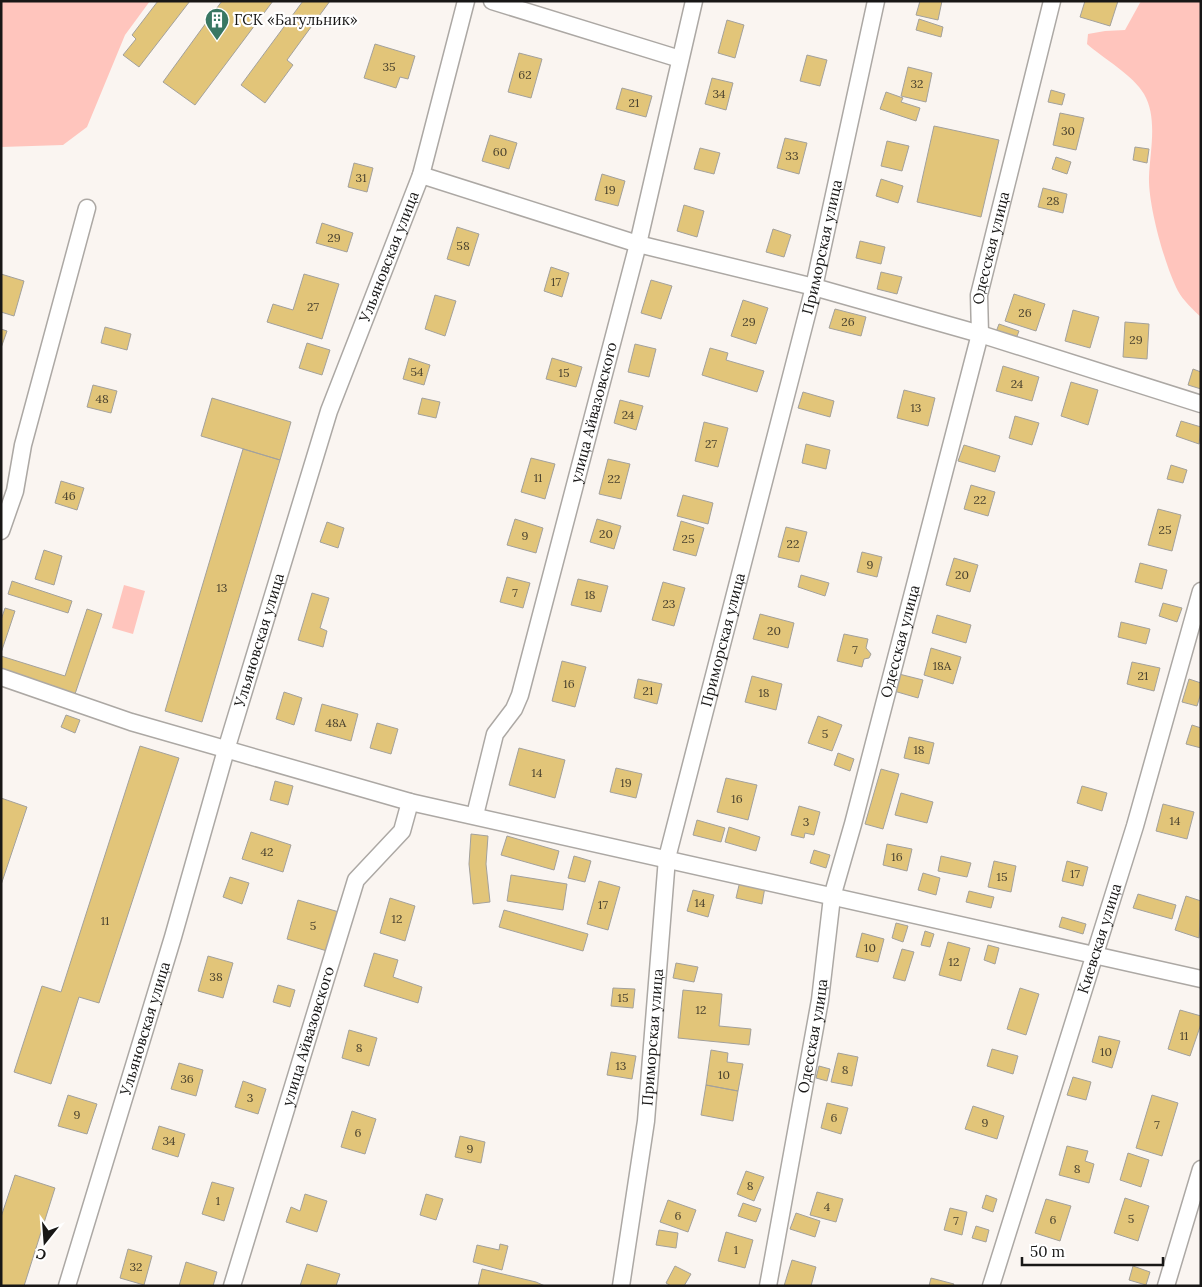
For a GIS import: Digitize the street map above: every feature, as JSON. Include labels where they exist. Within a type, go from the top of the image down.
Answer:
[{"type":"street","name":"Ульяновская улица","points":[[67,1286],[173,937],[226,750],[328,411],[421,175],[466,1]]},
{"type":"street","points":[[492,1],[680,59]]},
{"type":"street","name":"улица Айвазовского","points":[[475,815],[496,734],[514,709],[520,695],[638,244],[694,1]]},
{"type":"street","name":"Приморская улица","points":[[621,1286],[646,1121],[667,858],[814,288],[876,1]]},
{"type":"street","name":"Одесская улица","points":[[768,1286],[820,1000],[832,897],[853,824],[980,334],[979,295],[1052,1]]},
{"type":"street","points":[[421,175],[638,244],[814,288],[980,334],[1201,404]]},
{"type":"street","points":[[1,531],[15,491],[23,445],[87,208]]},
{"type":"street","name":"Киевская улица","points":[[991,1286],[1135,826],[1201,591]]},
{"type":"street","points":[[1,678],[131,722],[410,802],[667,858],[1095,956],[1201,978]]},
{"type":"street","name":"улица Айвазовского","points":[[232,1286],[356,880],[402,831],[410,802]]},
{"type":"street","points":[[1166,1286],[1201,1169]]},
{"type":"shaded area","points":[[1,1],[150,1],[125,35],[87,127],[63,145],[1,147]]},
{"type":"shaded area","points":[[1141,1],[1201,1],[1201,317],[1188,305],[1178,291],[1168,267],[1154,219],[1149,189],[1152,124],[1148,103],[1144,94],[1133,81],[1118,67],[1087,44],[1088,34],[1125,30]]},
{"type":"shaded area","points":[[124,585],[145,591],[133,634],[112,628]]},
{"type":"building","points":[[158,1],[190,1],[139,67],[123,55],[136,39],[132,35]]},
{"type":"building","name":"ГСК «Багульник»","points":[[222,1],[273,1],[195,105],[163,82]]},
{"type":"building","points":[[303,1],[330,1],[287,60],[293,65],[265,103],[241,85]]},
{"type":"building","points":[[920,1],[942,1],[938,20],[916,15]]},
{"type":"building","points":[[1085,1],[1118,1],[1110,26],[1080,17]]},
{"type":"building","points":[[919,19],[943,27],[941,37],[916,30]]},
{"type":"building","points":[[727,20],[744,25],[735,58],[718,53]]},
{"type":"building","points":[[375,44],[415,56],[408,79],[400,77],[396,88],[364,78]]},
{"type":"building","points":[[519,53],[542,59],[531,98],[508,92]]},
{"type":"building","points":[[807,55],[827,60],[820,86],[800,81]]},
{"type":"building","points":[[908,67],[932,73],[926,102],[901,96]]},
{"type":"building","points":[[712,78],[733,83],[726,110],[705,104]]},
{"type":"building","points":[[622,88],[652,96],[646,117],[616,109]]},
{"type":"building","points":[[1051,90],[1065,94],[1062,105],[1048,102]]},
{"type":"building","points":[[886,92],[903,98],[901,102],[920,108],[916,121],[880,109]]},
{"type":"building","points":[[1060,113],[1084,118],[1076,150],[1053,145]]},
{"type":"building","points":[[934,126],[999,140],[981,217],[917,202]]},
{"type":"building","points":[[490,135],[517,143],[509,169],[482,161]]},
{"type":"building","points":[[785,138],[807,143],[799,174],[777,168]]},
{"type":"building","points":[[887,141],[909,146],[902,171],[881,166]]},
{"type":"building","points":[[1135,147],[1149,149],[1147,163],[1133,160]]},
{"type":"building","points":[[700,148],[720,153],[714,174],[694,169]]},
{"type":"building","points":[[1056,157],[1071,162],[1067,174],[1052,169]]},
{"type":"building","points":[[354,163],[373,168],[367,192],[348,187]]},
{"type":"building","points":[[602,174],[625,181],[618,206],[595,200]]},
{"type":"building","points":[[881,179],[903,186],[898,203],[876,196]]},
{"type":"building","points":[[1043,188],[1067,194],[1063,213],[1038,207]]},
{"type":"building","points":[[684,205],[704,211],[697,237],[677,231]]},
{"type":"building","points":[[322,223],[353,233],[347,252],[316,243]]},
{"type":"building","points":[[457,227],[479,234],[469,266],[447,259]]},
{"type":"building","points":[[773,229],[791,235],[784,257],[766,252]]},
{"type":"building","points":[[860,241],[885,247],[881,264],[856,258]]},
{"type":"building","points":[[551,267],[569,273],[562,297],[544,291]]},
{"type":"building","points":[[881,272],[902,277],[897,294],[877,289]]},
{"type":"building","points":[[1,274],[24,281],[14,316],[1,312]]},
{"type":"building","points":[[304,274],[339,284],[322,339],[267,322],[273,304],[293,310]]},
{"type":"building","points":[[651,280],[672,286],[661,319],[641,313]]},
{"type":"building","points":[[1014,294],[1045,304],[1036,331],[1005,321]]},
{"type":"building","points":[[435,295],[456,301],[445,336],[425,329]]},
{"type":"building","points":[[743,300],[768,308],[756,344],[731,336]]},
{"type":"building","points":[[835,309],[866,317],[861,336],[829,328]]},
{"type":"building","points":[[1073,310],[1099,317],[1090,348],[1065,341]]},
{"type":"building","points":[[1125,322],[1149,324],[1147,359],[1123,357]]},
{"type":"building","points":[[999,324],[1019,331],[1016,339],[996,332]]},
{"type":"building","points":[[105,327],[131,334],[127,350],[101,343]]},
{"type":"building","points":[[1,329],[7,331],[1,348]]},
{"type":"building","points":[[307,343],[330,350],[322,375],[299,368]]},
{"type":"building","points":[[635,344],[656,349],[649,377],[628,372]]},
{"type":"building","points":[[710,348],[728,353],[726,360],[764,371],[757,392],[702,375]]},
{"type":"building","points":[[409,358],[430,365],[424,385],[403,379]]},
{"type":"building","points":[[552,358],[582,367],[576,387],[546,379]]},
{"type":"building","points":[[1003,366],[1039,377],[1032,401],[996,391]]},
{"type":"building","points":[[1193,369],[1201,372],[1201,389],[1188,385]]},
{"type":"building","points":[[1071,382],[1098,390],[1088,425],[1061,416]]},
{"type":"building","points":[[93,385],[117,391],[111,413],[87,407]]},
{"type":"building","points":[[904,390],[935,398],[928,426],[897,418]]},
{"type":"building","points":[[803,392],[834,401],[830,417],[798,408]]},
{"type":"building","points":[[212,398],[291,422],[280,460],[201,436]]},
{"type":"building","points":[[422,398],[440,402],[436,418],[418,414]]},
{"type":"building","points":[[620,400],[643,406],[636,430],[614,423]]},
{"type":"building","points":[[1015,416],[1039,423],[1032,445],[1009,438]]},
{"type":"building","points":[[1181,421],[1201,427],[1199,444],[1176,436]]},
{"type":"building","points":[[704,422],[728,428],[718,467],[695,461]]},
{"type":"building","points":[[806,444],[830,450],[826,469],[802,463]]},
{"type":"building","points":[[964,445],[1000,456],[995,472],[958,461]]},
{"type":"building","points":[[243,449],[280,460],[202,722],[165,711]]},
{"type":"building","points":[[531,458],[555,464],[545,499],[521,492]]},
{"type":"building","points":[[608,459],[630,464],[621,499],[599,494]]},
{"type":"building","points":[[1171,465],[1187,470],[1183,483],[1167,479]]},
{"type":"building","points":[[61,481],[84,488],[77,510],[55,503]]},
{"type":"building","points":[[971,485],[995,492],[988,516],[964,509]]},
{"type":"building","points":[[683,495],[713,503],[708,524],[677,516]]},
{"type":"building","points":[[1158,509],[1181,515],[1172,551],[1148,545]]},
{"type":"building","points":[[515,519],[543,528],[536,553],[507,545]]},
{"type":"building","points":[[597,519],[621,526],[614,549],[590,542]]},
{"type":"building","points":[[681,521],[704,528],[696,556],[673,550]]},
{"type":"building","points":[[327,522],[344,528],[338,548],[320,542]]},
{"type":"building","points":[[786,527],[807,532],[799,562],[778,557]]},
{"type":"building","points":[[44,550],[62,556],[54,585],[35,579]]},
{"type":"building","points":[[862,552],[882,557],[877,577],[857,572]]},
{"type":"building","points":[[954,558],[978,565],[970,592],[946,585]]},
{"type":"building","points":[[1140,563],[1167,570],[1162,589],[1135,582]]},
{"type":"building","points":[[801,575],[829,583],[825,596],[798,587]]},
{"type":"building","points":[[507,577],[530,583],[523,608],[500,602]]},
{"type":"building","points":[[578,579],[608,586],[601,612],[571,605]]},
{"type":"building","points":[[12,581],[72,601],[68,613],[8,594]]},
{"type":"building","points":[[663,582],[685,588],[674,626],[652,620]]},
{"type":"building","points":[[312,593],[329,598],[320,628],[327,631],[323,647],[298,640]]},
{"type":"building","points":[[1163,603],[1182,608],[1177,622],[1159,616]]},
{"type":"building","points":[[5,608],[15,611],[1,653],[1,620]]},
{"type":"building","points":[[87,609],[102,614],[75,694],[1,670],[1,656],[65,676]]},
{"type":"building","points":[[760,614],[794,623],[788,648],[753,639]]},
{"type":"building","points":[[937,615],[971,625],[966,643],[932,633]]},
{"type":"building","points":[[1121,622],[1150,629],[1146,644],[1118,637]]},
{"type":"building","points":[[844,634],[868,639],[866,648],[871,654],[869,658],[864,659],[862,667],[837,661]]},
{"type":"building","points":[[931,648],[961,657],[953,684],[924,675]]},
{"type":"building","points":[[562,661],[586,667],[575,707],[552,701]]},
{"type":"building","points":[[1132,662],[1160,668],[1154,691],[1127,684]]},
{"type":"building","points":[[899,674],[923,680],[918,698],[894,691]]},
{"type":"building","points":[[752,676],[782,684],[776,710],[745,702]]},
{"type":"building","points":[[638,679],[662,684],[657,704],[634,698]]},
{"type":"building","points":[[1189,679],[1201,683],[1201,693],[1197,706],[1182,702]]},
{"type":"building","points":[[284,692],[302,698],[294,725],[276,719]]},
{"type":"building","points":[[322,704],[358,714],[351,741],[315,731]]},
{"type":"building","points":[[66,715],[80,720],[75,733],[61,727]]},
{"type":"building","points":[[818,716],[842,725],[832,751],[808,743]]},
{"type":"building","points":[[377,723],[398,729],[391,754],[370,748]]},
{"type":"building","points":[[1192,725],[1201,728],[1201,748],[1186,744]]},
{"type":"building","points":[[909,737],[934,743],[929,764],[904,758]]},
{"type":"building","points":[[140,746],[179,758],[99,1003],[79,997],[51,1084],[14,1072],[42,986],[61,992]]},
{"type":"building","points":[[519,748],[565,760],[555,798],[509,785]]},
{"type":"building","points":[[838,753],[854,759],[850,771],[834,765]]},
{"type":"building","points":[[616,768],[642,774],[636,798],[610,792]]},
{"type":"building","points":[[881,769],[899,774],[883,829],[865,824]]},
{"type":"building","points":[[726,778],[757,785],[748,820],[717,812]]},
{"type":"building","points":[[275,781],[293,786],[288,805],[270,800]]},
{"type":"building","points":[[1082,786],[1107,793],[1102,811],[1077,803]]},
{"type":"building","points":[[901,793],[933,802],[927,823],[895,815]]},
{"type":"building","points":[[1,798],[27,807],[1,885]]},
{"type":"building","points":[[1163,804],[1194,812],[1187,839],[1156,831]]},
{"type":"building","points":[[799,806],[820,812],[814,835],[805,833],[804,838],[791,835]]},
{"type":"building","points":[[697,820],[725,828],[721,842],[693,835]]},
{"type":"building","points":[[729,827],[760,837],[756,851],[725,842]]},
{"type":"building","points":[[251,832],[291,845],[283,872],[242,859]]},
{"type":"building","points":[[471,834],[488,836],[486,864],[490,902],[473,904],[469,864]]},
{"type":"building","points":[[507,836],[559,851],[554,870],[501,855]]},
{"type":"building","points":[[887,844],[912,849],[907,871],[883,865]]},
{"type":"building","points":[[814,850],[830,855],[826,868],[810,863]]},
{"type":"building","points":[[574,856],[591,861],[585,882],[568,878]]},
{"type":"building","points":[[941,856],[971,863],[967,877],[938,871]]},
{"type":"building","points":[[994,861],[1016,866],[1011,892],[988,887]]},
{"type":"building","points":[[1067,861],[1088,867],[1083,886],[1062,881]]},
{"type":"building","points":[[923,873],[940,878],[936,895],[918,890]]},
{"type":"building","points":[[511,875],[567,884],[563,910],[507,901]]},
{"type":"building","points":[[230,877],[249,883],[242,904],[223,897]]},
{"type":"building","points":[[599,881],[620,887],[608,930],[587,924]]},
{"type":"building","points":[[740,881],[765,887],[762,904],[736,898]]},
{"type":"building","points":[[693,890],[714,895],[708,917],[687,911]]},
{"type":"building","points":[[969,891],[994,897],[991,908],[966,902]]},
{"type":"building","points":[[1138,894],[1176,905],[1172,919],[1133,908]]},
{"type":"building","points":[[1186,896],[1201,901],[1199,938],[1175,930]]},
{"type":"building","points":[[390,898],[415,906],[405,941],[380,933]]},
{"type":"building","points":[[298,900],[339,912],[327,951],[287,939]]},
{"type":"building","points":[[504,910],[588,934],[583,951],[499,927]]},
{"type":"building","points":[[1062,917],[1086,924],[1083,934],[1059,927]]},
{"type":"building","points":[[896,923],[908,926],[903,942],[892,938]]},
{"type":"building","points":[[925,931],[934,934],[930,947],[921,945]]},
{"type":"building","points":[[862,933],[884,939],[878,962],[856,957]]},
{"type":"building","points":[[948,942],[970,948],[961,981],[939,975]]},
{"type":"building","points":[[988,945],[999,948],[995,964],[984,960]]},
{"type":"building","points":[[902,949],[914,952],[905,981],[893,978]]},
{"type":"building","points":[[374,953],[398,960],[393,977],[422,987],[418,1003],[364,986]]},
{"type":"building","points":[[208,956],[233,963],[223,998],[198,991]]},
{"type":"building","points":[[676,963],[698,967],[694,982],[673,978]]},
{"type":"building","points":[[278,985],[295,990],[290,1007],[273,1002]]},
{"type":"building","points":[[613,988],[635,989],[633,1008],[611,1006]]},
{"type":"building","points":[[1020,988],[1039,994],[1026,1035],[1007,1029]]},
{"type":"building","points":[[683,990],[722,994],[719,1026],[751,1029],[749,1045],[678,1038]]},
{"type":"building","points":[[1180,1010],[1201,1016],[1201,1024],[1190,1056],[1168,1049]]},
{"type":"building","points":[[349,1030],[377,1038],[369,1066],[342,1058]]},
{"type":"building","points":[[1099,1036],[1120,1041],[1112,1068],[1092,1062]]},
{"type":"building","points":[[992,1049],[1018,1056],[1013,1074],[987,1066]]},
{"type":"building","points":[[711,1050],[728,1053],[727,1062],[743,1064],[738,1091],[706,1085]]},
{"type":"building","points":[[611,1052],[636,1056],[632,1079],[607,1075]]},
{"type":"building","points":[[838,1053],[858,1057],[852,1086],[831,1082]]},
{"type":"building","points":[[179,1063],[203,1070],[196,1096],[171,1089]]},
{"type":"building","points":[[819,1066],[830,1069],[827,1081],[816,1078]]},
{"type":"building","points":[[1073,1077],[1091,1082],[1086,1100],[1067,1095]]},
{"type":"building","points":[[243,1081],[266,1089],[258,1114],[235,1107]]},
{"type":"building","points":[[706,1085],[738,1091],[733,1121],[701,1115]]},
{"type":"building","points":[[68,1095],[97,1104],[87,1134],[58,1126]]},
{"type":"building","points":[[1152,1095],[1178,1103],[1162,1156],[1136,1148]]},
{"type":"building","points":[[827,1103],[848,1108],[841,1134],[821,1128]]},
{"type":"building","points":[[973,1106],[1004,1116],[997,1139],[965,1129]]},
{"type":"building","points":[[352,1111],[376,1119],[365,1154],[341,1147]]},
{"type":"building","points":[[159,1126],[185,1134],[178,1157],[152,1149]]},
{"type":"building","points":[[460,1136],[485,1142],[481,1163],[455,1157]]},
{"type":"building","points":[[1067,1146],[1088,1151],[1085,1161],[1094,1164],[1089,1183],[1059,1175]]},
{"type":"building","points":[[1128,1153],[1149,1160],[1141,1187],[1120,1180]]},
{"type":"building","points":[[746,1171],[764,1177],[754,1201],[737,1194]]},
{"type":"building","points":[[15,1175],[55,1188],[24,1286],[1,1286],[1,1217]]},
{"type":"building","points":[[212,1182],[234,1188],[224,1221],[202,1214]]},
{"type":"building","points":[[817,1192],[843,1199],[836,1222],[810,1215]]},
{"type":"building","points":[[305,1194],[327,1201],[317,1232],[286,1222],[291,1207],[300,1211]]},
{"type":"building","points":[[426,1194],[443,1199],[436,1220],[420,1215]]},
{"type":"building","points":[[986,1195],[997,1199],[993,1212],[982,1208]]},
{"type":"building","points":[[1125,1198],[1149,1206],[1138,1241],[1114,1233]]},
{"type":"building","points":[[1046,1199],[1071,1206],[1060,1241],[1035,1233]]},
{"type":"building","points":[[668,1200],[696,1210],[688,1232],[660,1222]]},
{"type":"building","points":[[743,1203],[761,1209],[756,1222],[738,1216]]},
{"type":"building","points":[[950,1208],[967,1212],[962,1235],[944,1230]]},
{"type":"building","points":[[796,1213],[820,1221],[815,1237],[790,1229]]},
{"type":"building","points":[[976,1226],[989,1230],[986,1242],[972,1238]]},
{"type":"building","points":[[659,1230],[678,1233],[676,1248],[656,1245]]},
{"type":"building","points":[[726,1232],[753,1240],[745,1268],[718,1261]]},
{"type":"building","points":[[500,1244],[508,1246],[502,1270],[473,1262],[477,1245],[499,1250]]},
{"type":"building","points":[[128,1249],[152,1256],[144,1285],[120,1278]]},
{"type":"building","points":[[792,1260],[816,1267],[811,1286],[784,1286]]},
{"type":"building","points":[[186,1262],[217,1272],[213,1286],[179,1286]]},
{"type":"building","points":[[307,1264],[340,1274],[336,1286],[300,1286]]},
{"type":"building","points":[[675,1266],[691,1274],[684,1286],[671,1286],[666,1283]]},
{"type":"building","points":[[1133,1266],[1150,1272],[1146,1285],[1129,1280]]},
{"type":"building","points":[[482,1269],[536,1282],[545,1286],[478,1286]]},
{"type":"building","points":[[931,1278],[954,1284],[953,1286],[929,1286]]},
{"type":"place","name":"ГСК «Багульник»","points":[[217,41]]}]
